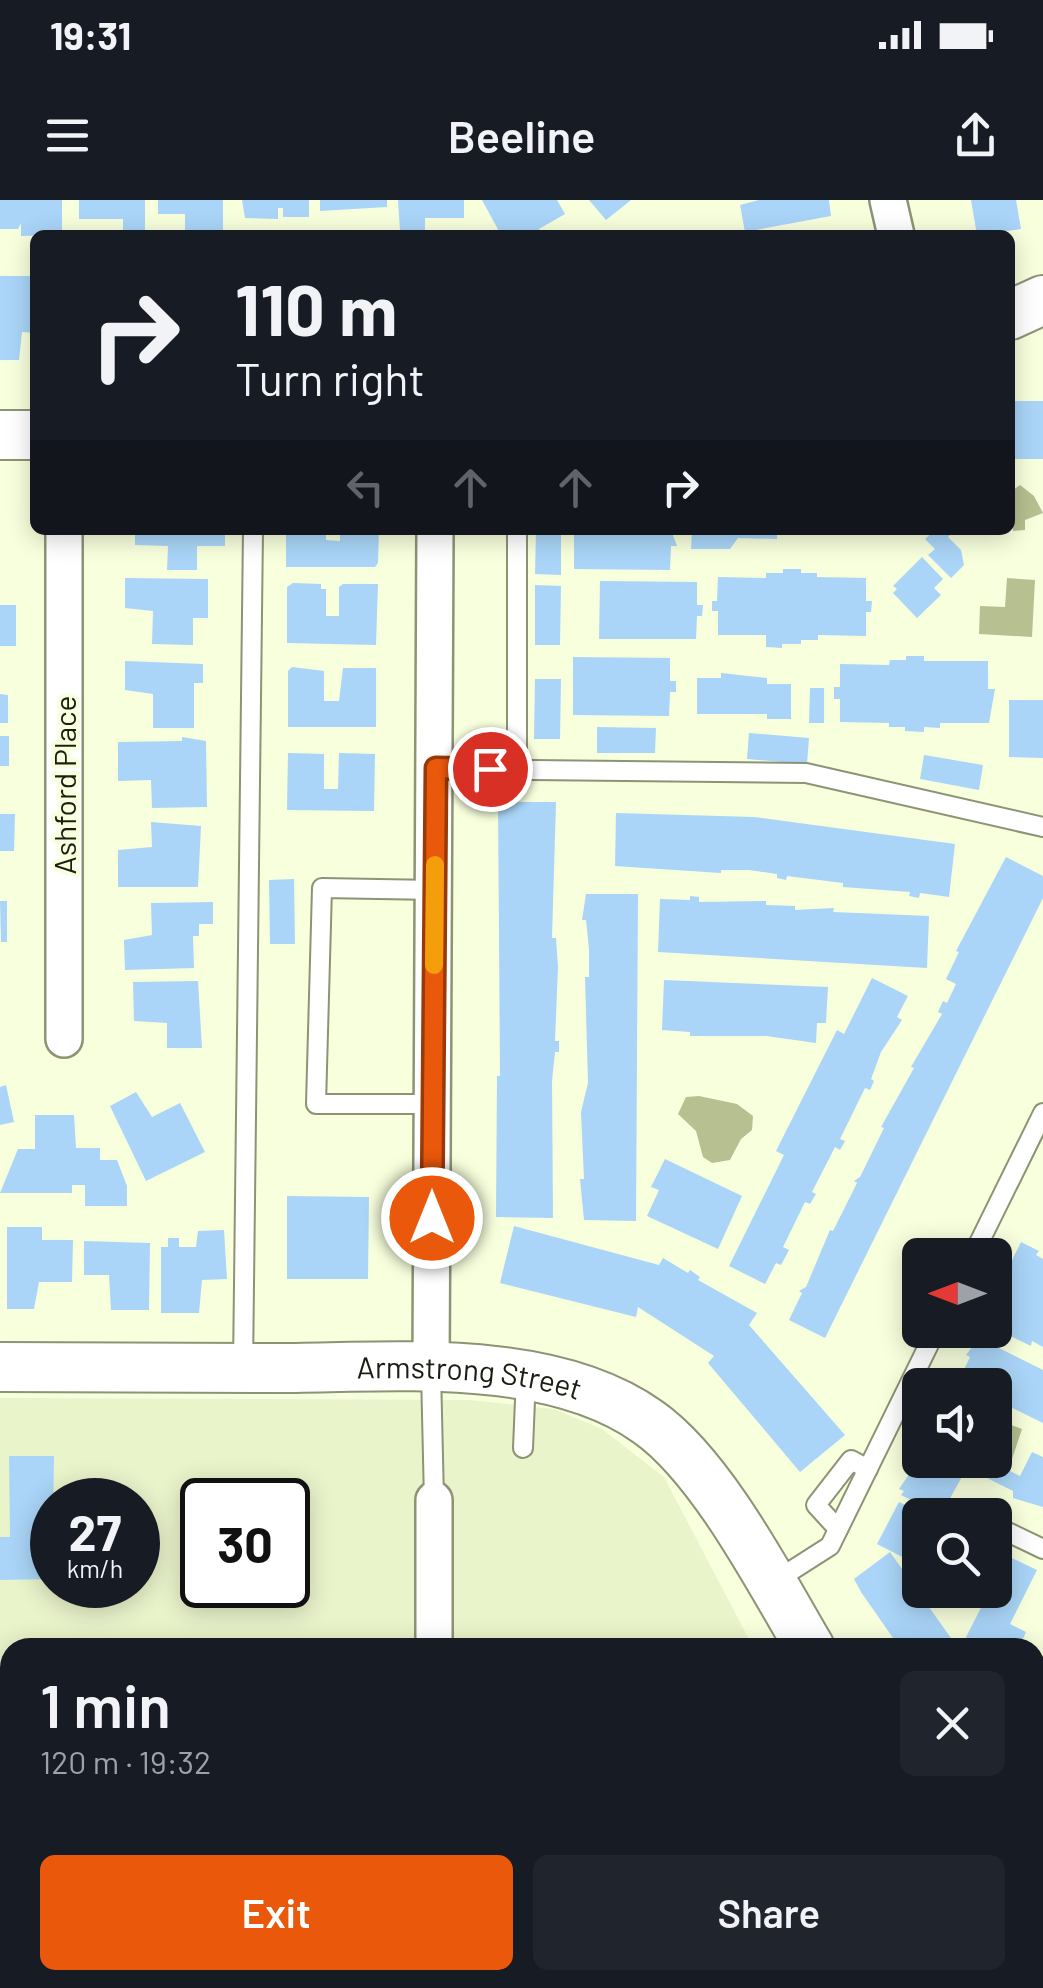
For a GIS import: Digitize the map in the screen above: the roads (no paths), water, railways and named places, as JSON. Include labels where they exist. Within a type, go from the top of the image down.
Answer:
[{"type":"street","points":[[888,200],[895,230]]},
{"type":"street","points":[[1015,312],[1043,300]]},
{"type":"street","points":[[0,436],[30,436]]},
{"type":"street","name":"Ashford Place","points":[[64,535],[64,1039]]},
{"type":"street","points":[[431,1368],[435,535]]},
{"type":"street","name":"Armstrong Street","points":[[0,1367],[431,1368],[526,1376],[601,1393],[650,1423],[692,1462],[804,1638]]},
{"type":"street","points":[[434,1500],[434,1638]]},
{"type":"lane","points":[[242,1368],[253,535]]},
{"type":"lane","points":[[516,770],[517,535]]},
{"type":"lane","points":[[436,768],[806,773],[1043,826]]},
{"type":"lane","points":[[433,1104],[316,1104],[322,888],[435,890]]},
{"type":"lane","points":[[981,1238],[1043,1113]]},
{"type":"lane","points":[[771,1583],[830,1546],[927,1348]]},
{"type":"lane","points":[[431,1368],[434,1500]]},
{"type":"lane","points":[[523,1448],[526,1376]]},
{"type":"lane","points":[[838,1529],[816,1505],[851,1460],[868,1469]]},
{"type":"lane","points":[[1012,1534],[1043,1548]]}]
